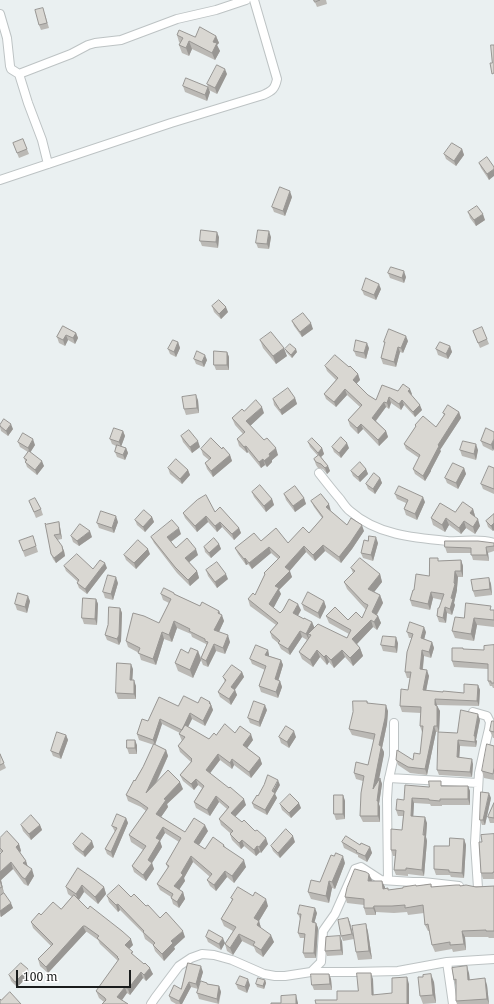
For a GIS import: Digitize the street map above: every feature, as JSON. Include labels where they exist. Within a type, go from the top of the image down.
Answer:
[{"type":"street","points":[[19,74],[71,54],[88,45],[121,40],[176,20],[216,10],[246,0]]},
{"type":"street","points":[[0,180],[171,123],[270,92],[275,86],[277,79],[254,0]]},
{"type":"street","points":[[0,14],[7,38],[10,66],[11,69],[19,74],[42,140],[48,164]]},
{"type":"street","points":[[319,473],[349,511],[370,525],[395,534],[424,539],[452,541],[479,540],[494,543]]},
{"type":"street","points":[[311,972],[322,962],[323,931],[335,914],[355,868],[361,866],[382,880],[475,887],[475,843],[478,783],[484,750],[490,729],[490,722],[487,716],[473,712]]},
{"type":"street","points":[[388,880],[387,805],[388,782],[394,756],[394,723]]},
{"type":"street","points":[[389,778],[478,783]]},
{"type":"street","points":[[151,1004],[179,966],[191,958],[202,954],[214,955],[232,960],[264,974],[275,976],[311,972],[398,971],[447,962],[494,958]]},
{"type":"street","points":[[447,962],[453,1004]]},
{"type":"building","points":[[43,8],[47,23],[39,25],[35,10]]},
{"type":"building","points":[[200,27],[216,36],[213,42],[217,43],[212,53],[189,41],[186,48],[179,45],[183,38],[177,35],[179,30],[195,37]]},
{"type":"building","points":[[491,45],[494,45],[494,73],[492,74],[490,63],[492,63]]},
{"type":"building","points":[[217,65],[225,69],[215,88],[207,84]]},
{"type":"building","points":[[186,78],[208,87],[205,95],[183,86]]},
{"type":"building","points":[[23,139],[27,149],[17,153],[13,143]]},
{"type":"building","points":[[452,143],[462,149],[454,161],[444,154]]},
{"type":"building","points":[[487,157],[494,169],[487,174],[479,163]]},
{"type":"building","points":[[280,187],[290,191],[283,211],[272,207]]},
{"type":"building","points":[[477,206],[483,214],[474,220],[468,212]]},
{"type":"building","points":[[201,230],[217,232],[216,242],[200,241]]},
{"type":"building","points":[[258,230],[269,231],[267,244],[256,243]]},
{"type":"building","points":[[391,267],[404,271],[402,278],[388,273]]},
{"type":"building","points":[[366,278],[379,284],[374,295],[362,290]]},
{"type":"building","points":[[219,300],[226,307],[219,314],[212,306]]},
{"type":"building","points":[[303,313],[311,323],[300,332],[292,321]]},
{"type":"building","points":[[63,326],[76,333],[73,338],[66,335],[63,340],[57,337]]},
{"type":"building","points":[[482,327],[487,339],[478,343],[473,331]]},
{"type":"building","points":[[389,329],[406,336],[401,348],[398,347],[394,362],[381,358],[384,342]]},
{"type":"building","points":[[271,332],[284,348],[273,356],[260,340]]},
{"type":"building","points":[[173,340],[178,342],[174,352],[168,349]]},
{"type":"building","points":[[356,340],[367,343],[364,353],[354,351]]},
{"type":"building","points":[[440,342],[450,346],[446,354],[436,349]]},
{"type":"building","points":[[290,344],[296,349],[291,355],[285,349]]},
{"type":"building","points":[[197,351],[205,355],[202,362],[194,359]]},
{"type":"building","points":[[214,351],[227,352],[227,365],[214,365]]},
{"type":"building","points":[[335,355],[358,374],[353,380],[368,395],[376,400],[382,385],[398,391],[403,384],[410,389],[408,391],[420,405],[413,412],[402,400],[399,404],[389,397],[387,403],[384,402],[372,418],[386,431],[378,440],[361,424],[357,428],[348,420],[362,405],[345,389],[334,402],[324,394],[338,378],[325,366]]},
{"type":"building","points":[[288,388],[295,398],[280,410],[273,399]]},
{"type":"building","points":[[196,395],[197,408],[184,409],[182,397]]},
{"type":"building","points":[[256,400],[262,407],[246,421],[264,440],[267,438],[276,448],[264,461],[263,459],[259,462],[246,446],[244,447],[237,439],[245,432],[232,418],[242,409],[244,411]]},
{"type":"building","points":[[448,405],[459,412],[438,445],[439,446],[423,476],[413,469],[420,455],[404,444],[416,426],[415,425],[423,416],[436,427],[445,414],[443,413]]},
{"type":"building","points":[[4,419],[11,424],[6,431],[0,426]]},
{"type":"building","points":[[114,428],[123,431],[119,442],[110,439]]},
{"type":"building","points":[[486,428],[494,432],[494,439],[491,445],[481,441]]},
{"type":"building","points":[[189,430],[198,441],[190,447],[181,436]]},
{"type":"building","points":[[23,433],[33,439],[28,448],[18,442]]},
{"type":"building","points":[[341,437],[347,443],[339,453],[332,447]]},
{"type":"building","points":[[211,438],[222,449],[223,447],[230,455],[211,471],[205,463],[211,458],[201,449]]},
{"type":"building","points":[[312,438],[322,448],[318,453],[308,442]]},
{"type":"building","points":[[463,441],[476,444],[474,454],[460,450]]},
{"type":"building","points":[[117,445],[126,448],[123,455],[115,452]]},
{"type":"building","points":[[29,451],[42,461],[35,470],[25,462],[27,460],[24,458]]},
{"type":"building","points":[[319,455],[328,466],[325,468],[314,459]]},
{"type":"building","points":[[176,459],[188,470],[180,479],[168,468]]},
{"type":"building","points":[[360,462],[366,469],[358,477],[351,471]]},
{"type":"building","points":[[453,463],[464,468],[456,483],[445,478]]},
{"type":"building","points":[[489,466],[494,468],[494,489],[481,484]]},
{"type":"building","points":[[374,473],[380,478],[373,489],[366,484]]},
{"type":"building","points":[[260,485],[272,499],[264,506],[252,492]]},
{"type":"building","points":[[295,486],[304,498],[293,506],[284,494]]},
{"type":"building","points":[[399,486],[423,497],[415,514],[404,509],[408,500],[395,494]]},
{"type":"building","points":[[321,494],[329,504],[326,507],[347,525],[351,518],[362,525],[339,557],[323,545],[313,555],[304,546],[285,567],[290,571],[275,586],[279,588],[269,604],[280,613],[289,599],[298,604],[293,613],[312,622],[306,634],[300,631],[288,649],[278,643],[280,641],[270,632],[278,623],[248,599],[253,593],[255,595],[265,574],[264,573],[280,557],[269,547],[249,563],[235,548],[254,533],[261,541],[276,528],[288,543],[303,527],[309,533],[323,517],[311,501]]},
{"type":"building","points":[[206,495],[215,512],[220,507],[239,528],[232,534],[220,522],[215,526],[206,516],[195,526],[183,513],[197,500]]},
{"type":"building","points":[[35,498],[41,509],[34,512],[29,501]]},
{"type":"building","points":[[463,502],[473,509],[470,513],[478,519],[473,527],[464,521],[459,528],[446,518],[442,525],[431,518],[440,503],[455,512]]},
{"type":"building","points":[[144,510],[152,517],[143,527],[135,520]]},
{"type":"building","points":[[101,511],[116,516],[112,528],[97,523]]},
{"type":"building","points":[[494,514],[494,523],[491,526],[486,521]]},
{"type":"building","points":[[172,520],[179,528],[167,537],[176,548],[187,538],[196,549],[185,558],[197,571],[188,580],[175,567],[151,537]]},
{"type":"building","points":[[59,522],[60,534],[54,535],[62,546],[63,551],[54,558],[51,554],[45,523]]},
{"type":"building","points":[[80,524],[90,531],[77,541],[71,536]]},
{"type":"building","points":[[33,536],[36,546],[23,551],[19,541]]},
{"type":"building","points":[[369,536],[376,537],[371,555],[361,553],[364,540],[368,541]]},
{"type":"building","points":[[214,538],[219,544],[209,553],[204,547]]},
{"type":"building","points":[[138,540],[148,549],[134,563],[124,555]]},
{"type":"building","points":[[445,541],[478,541],[494,543],[494,546],[486,547],[487,555],[471,555],[471,548],[445,547]]},
{"type":"building","points":[[77,554],[93,569],[100,560],[105,563],[85,589],[77,583],[79,580],[64,566]]},
{"type":"building","points":[[360,558],[380,574],[368,589],[380,595],[372,612],[378,616],[374,622],[371,620],[352,639],[360,648],[350,658],[342,650],[331,660],[326,655],[324,657],[317,650],[310,660],[299,652],[311,635],[308,634],[318,624],[347,638],[351,630],[326,616],[335,607],[348,620],[356,612],[362,618],[368,605],[364,603],[344,582],[355,571],[351,568]]},
{"type":"building","points":[[430,558],[438,558],[438,561],[461,560],[461,571],[455,571],[455,584],[450,609],[445,607],[443,618],[437,616],[438,608],[444,594],[431,592],[428,604],[410,600],[414,590],[416,574],[429,576]]},
{"type":"building","points":[[217,562],[226,574],[215,582],[206,570]]},
{"type":"building","points":[[108,575],[116,577],[111,594],[103,592]]},
{"type":"building","points":[[489,578],[490,589],[473,591],[471,580]]},
{"type":"building","points":[[164,588],[200,606],[202,602],[219,611],[218,613],[222,615],[214,630],[228,635],[223,648],[214,644],[206,661],[201,658],[208,642],[189,631],[190,629],[174,621],[169,635],[162,632],[153,659],[138,653],[140,648],[126,641],[133,613],[159,623],[171,599],[161,594]]},
{"type":"building","points":[[308,592],[324,601],[318,613],[302,604]]},
{"type":"building","points":[[18,593],[28,596],[25,607],[15,604]]},
{"type":"building","points":[[83,598],[96,599],[95,619],[82,618]]},
{"type":"building","points":[[466,603],[491,606],[490,610],[494,610],[494,620],[474,618],[471,634],[452,631],[455,617],[464,618]]},
{"type":"building","points":[[109,607],[120,608],[119,635],[117,639],[105,635],[108,625]]},
{"type":"building","points":[[410,622],[424,627],[421,638],[432,642],[429,652],[422,650],[420,669],[427,670],[423,690],[464,693],[464,684],[478,685],[477,701],[435,699],[435,705],[437,706],[437,726],[434,726],[425,769],[408,767],[396,760],[397,750],[413,760],[414,753],[420,754],[423,726],[420,726],[421,707],[400,706],[401,689],[408,690],[411,672],[405,672],[407,652],[413,634],[407,632]]},
{"type":"building","points":[[383,636],[396,637],[395,647],[381,645]]},
{"type":"building","points":[[256,645],[268,650],[265,655],[281,660],[275,679],[280,681],[276,692],[259,686],[266,666],[250,659]]},
{"type":"building","points":[[494,645],[494,683],[488,681],[488,664],[452,661],[452,648],[484,650],[484,646]]},
{"type":"building","points":[[191,648],[198,651],[190,670],[175,663],[181,649],[188,653]]},
{"type":"building","points":[[117,663],[131,664],[130,680],[134,680],[134,694],[116,693]]},
{"type":"building","points":[[232,665],[242,672],[231,687],[235,690],[229,699],[218,692],[226,680],[223,677]]},
{"type":"building","points":[[184,696],[198,703],[201,697],[210,702],[209,703],[211,705],[203,721],[190,713],[182,730],[160,719],[153,740],[137,734],[142,719],[148,721],[159,697],[178,706]]},
{"type":"building","points":[[254,701],[265,705],[259,722],[248,718]]},
{"type":"building","points":[[353,701],[367,701],[367,703],[386,705],[385,718],[379,745],[381,748],[373,789],[380,778],[377,801],[378,816],[360,816],[361,793],[364,776],[354,773],[356,762],[368,765],[375,734],[349,729],[353,712]]},
{"type":"building","points":[[461,710],[478,714],[474,736],[475,742],[458,740],[457,757],[472,759],[470,772],[437,770],[438,732],[457,733]]},
{"type":"building","points":[[492,721],[494,721],[494,732],[490,731]]},
{"type":"building","points":[[225,724],[235,733],[240,726],[251,734],[243,745],[260,758],[249,772],[232,759],[230,763],[218,754],[206,770],[244,799],[231,813],[242,822],[244,820],[255,831],[257,830],[266,838],[259,847],[257,846],[254,850],[242,840],[239,843],[230,834],[233,831],[219,819],[229,807],[216,796],[207,810],[194,802],[204,786],[196,779],[191,784],[180,775],[192,761],[192,759],[178,746],[185,737],[179,734],[185,725],[209,739],[214,733],[216,735]]},
{"type":"building","points":[[286,726],[294,731],[287,742],[279,737]]},
{"type":"building","points":[[57,732],[66,735],[59,754],[51,751]]},
{"type":"building","points":[[127,740],[135,740],[135,748],[127,748]]},
{"type":"building","points":[[154,744],[166,750],[146,793],[168,770],[180,782],[164,799],[166,800],[156,814],[185,832],[194,818],[205,825],[194,842],[205,849],[213,837],[224,845],[223,846],[244,860],[232,876],[225,871],[214,885],[207,880],[212,874],[191,856],[181,873],[183,875],[174,886],[183,892],[177,902],[171,898],[173,894],[157,884],[169,866],[166,864],[181,838],[163,827],[156,838],[160,840],[148,860],[152,863],[143,875],[132,866],[146,846],[129,835],[148,808],[126,795],[143,767]]},
{"type":"building","points":[[487,744],[494,746],[493,774],[482,771]]},
{"type":"building","points":[[0,754],[4,763],[0,765]]},
{"type":"building","points":[[268,775],[278,780],[272,791],[275,793],[265,810],[252,803],[257,795],[258,796]]},
{"type":"building","points":[[429,781],[441,781],[441,786],[468,786],[468,799],[440,799],[440,801],[412,798],[411,816],[425,817],[422,870],[406,868],[406,870],[394,870],[396,850],[391,850],[391,829],[402,830],[404,811],[396,810],[397,799],[404,800],[405,785],[429,787]]},
{"type":"building","points":[[481,792],[489,793],[483,820],[480,820]]},
{"type":"building","points":[[290,794],[299,803],[289,813],[280,804]]},
{"type":"building","points":[[334,795],[343,795],[343,814],[334,814]]},
{"type":"building","points":[[494,803],[494,818],[488,817]]},
{"type":"building","points":[[117,814],[126,818],[111,852],[105,849],[117,828],[112,826]]},
{"type":"building","points":[[31,815],[40,825],[29,834],[21,825]]},
{"type":"building","points":[[286,829],[293,836],[278,853],[271,846]]},
{"type":"building","points":[[7,831],[19,844],[16,847],[26,861],[23,863],[32,869],[25,879],[11,862],[0,872],[0,854],[3,851],[0,848],[0,838]]},
{"type":"building","points":[[82,833],[92,841],[83,852],[73,844]]},
{"type":"building","points":[[494,834],[494,872],[481,873],[479,842],[482,842],[481,835]]},
{"type":"building","points":[[346,836],[360,845],[361,843],[370,847],[365,856],[356,852],[357,851],[342,842]]},
{"type":"building","points":[[450,838],[464,839],[462,873],[434,869],[434,846],[449,846]]},
{"type":"building","points":[[336,853],[343,856],[332,882],[329,881],[326,896],[308,892],[311,880],[320,882],[331,855],[334,856]]},
{"type":"building","points":[[78,868],[104,887],[95,897],[82,885],[76,894],[66,887]]},
{"type":"building","points":[[355,869],[369,874],[368,881],[382,881],[383,889],[388,888],[388,890],[431,884],[431,887],[456,885],[476,887],[494,886],[494,931],[462,931],[464,944],[450,945],[450,942],[432,945],[428,924],[425,925],[423,905],[405,908],[405,905],[374,906],[373,908],[364,908],[364,899],[345,897]]},
{"type":"building","points":[[119,885],[131,897],[134,894],[146,906],[148,905],[160,918],[166,912],[183,931],[171,941],[173,943],[162,954],[153,945],[155,943],[143,932],[144,931],[118,904],[116,905],[107,896]]},
{"type":"building","points":[[238,887],[253,896],[255,892],[266,899],[254,918],[259,921],[257,925],[271,935],[261,950],[253,945],[255,942],[239,934],[230,948],[225,944],[236,927],[221,919],[233,899],[231,898]]},
{"type":"building","points":[[4,893],[11,903],[0,911],[0,896]]},
{"type":"building","points":[[74,895],[88,909],[90,906],[131,939],[125,945],[133,952],[131,953],[150,968],[144,975],[141,972],[128,989],[125,987],[117,997],[128,1004],[102,1004],[106,1000],[96,991],[119,959],[97,938],[99,936],[85,926],[83,926],[46,967],[38,959],[53,944],[31,922],[39,913],[41,915],[53,902],[61,909]]},
{"type":"building","points":[[300,905],[315,908],[312,922],[316,923],[314,953],[303,953],[305,934],[298,933],[301,914],[298,914]]},
{"type":"building","points":[[348,918],[352,934],[341,936],[338,920]]},
{"type":"building","points":[[366,924],[369,951],[356,952],[352,926]]},
{"type":"building","points":[[209,930],[223,938],[219,944],[206,937]]},
{"type":"building","points":[[340,936],[341,950],[325,951],[326,937]]},
{"type":"building","points":[[21,963],[28,969],[15,982],[9,975]]},
{"type":"building","points":[[188,963],[201,966],[196,984],[189,982],[179,1001],[169,996],[174,985],[181,989]]},
{"type":"building","points":[[467,966],[468,980],[485,978],[487,999],[456,1001],[456,979],[454,980],[452,968]]},
{"type":"building","points":[[357,973],[371,973],[372,995],[392,993],[392,978],[407,977],[407,1004],[316,1004],[315,1000],[337,1000],[337,991],[358,991]]},
{"type":"building","points":[[311,974],[329,974],[330,984],[312,985]]},
{"type":"building","points":[[431,974],[433,995],[420,996],[418,977]]},
{"type":"building","points":[[240,976],[248,979],[245,987],[236,984]]},
{"type":"building","points":[[258,978],[265,980],[263,986],[256,984]]},
{"type":"building","points":[[201,981],[207,984],[219,986],[217,999],[197,993]]},
{"type":"building","points":[[10,992],[21,1004],[0,1004],[0,999],[1,1000]]},
{"type":"building","points":[[296,995],[296,1004],[271,1004],[281,1003],[281,996]]}]
